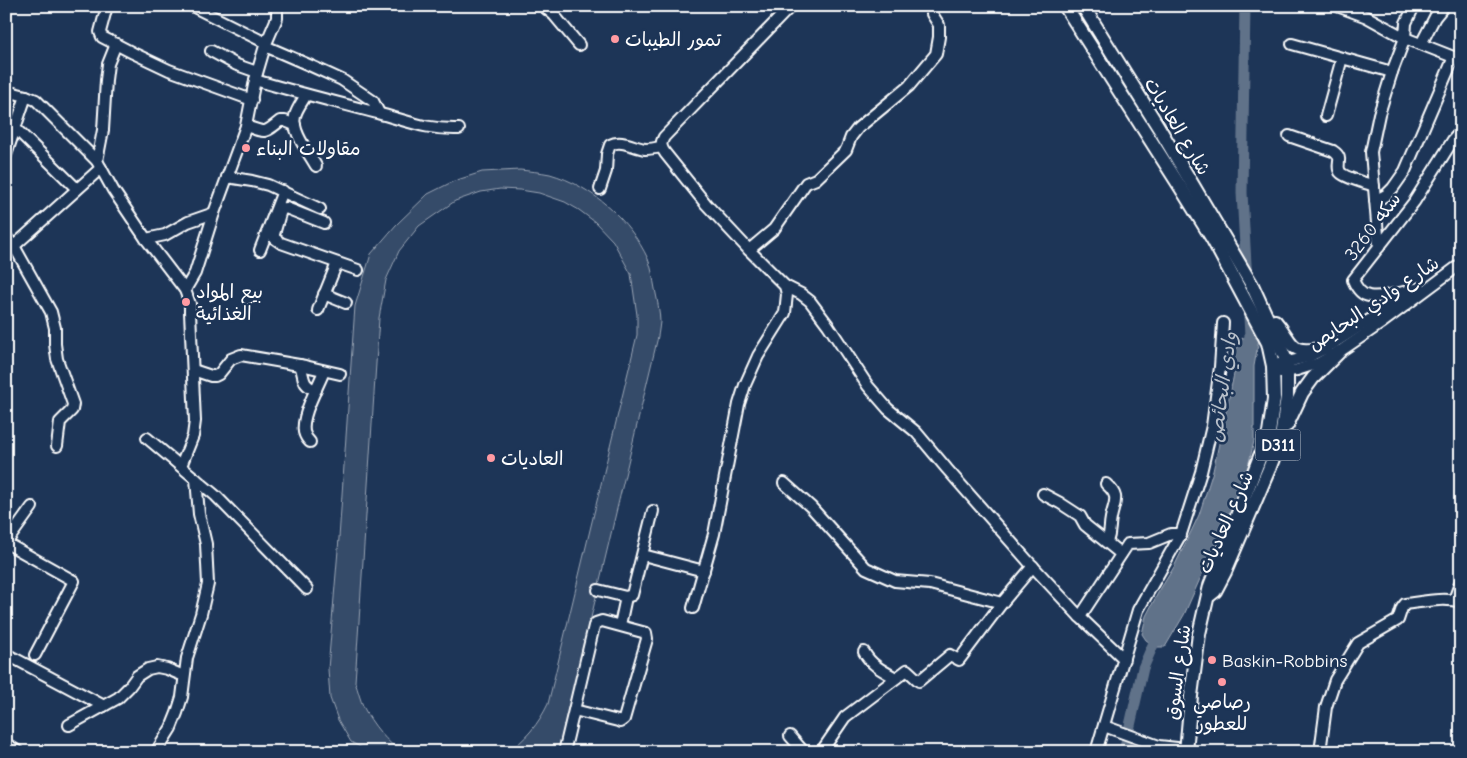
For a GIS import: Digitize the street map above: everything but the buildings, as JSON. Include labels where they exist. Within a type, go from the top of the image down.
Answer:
[{"type":"main road","name":"شارع العاديات","points":[[1065,6],[1258,311],[1287,367],[1287,397],[1281,438],[1225,572],[1215,591],[1208,597]]},
{"type":"main road","name":"شارع العاديات","points":[[1083,6],[1159,128],[1252,285],[1268,343],[1273,369],[1274,399],[1269,433],[1211,581],[1208,597]]},
{"type":"main road","points":[[1258,311],[1277,323],[1295,349],[1308,351],[1326,348]]},
{"type":"main road","points":[[1281,438],[1302,392],[1339,352]]},
{"type":"main road","name":"شارع السوق","points":[[1186,750],[1199,634],[1208,597]]},
{"type":"main road","points":[[6,745],[17,752]]},
{"type":"street","points":[[107,6],[100,32],[102,37],[169,70],[252,100]]},
{"type":"street","points":[[192,6],[266,45],[342,80],[372,101],[379,113]]},
{"type":"street","points":[[185,290],[195,273],[226,177],[246,126],[256,76],[277,18],[278,6]]},
{"type":"street","points":[[543,6],[554,15],[579,45]]},
{"type":"street","points":[[792,6],[664,137],[661,147],[706,204],[749,250],[785,286],[810,301],[868,386],[888,409],[916,432],[1033,566],[1080,617],[1124,659]]},
{"type":"street","points":[[1379,247],[1371,152],[1379,114],[1405,38],[1406,23],[1414,6]]},
{"type":"street","points":[[1421,44],[1435,17],[1444,6]]},
{"type":"street","points":[[1341,7],[1367,17],[1405,38],[1457,58],[1405,170],[1393,188],[1386,195],[1375,201]]},
{"type":"street","points":[[749,250],[774,229],[806,183],[816,179],[846,150],[851,137],[858,128],[909,86],[936,54],[939,25],[932,14]]},
{"type":"street","points":[[14,246],[77,189],[99,164],[108,64],[116,44]]},
{"type":"street","points":[[1292,44],[1392,72]]},
{"type":"street","points":[[211,52],[256,76],[306,95],[379,113],[419,126],[459,129]]},
{"type":"street","points":[[1326,116],[1342,58]]},
{"type":"street","points":[[6,91],[36,100],[99,164],[113,190],[146,239],[185,290],[190,304],[195,428],[181,466]]},
{"type":"street","points":[[306,95],[296,114],[295,125],[316,166]]},
{"type":"street","points":[[6,156],[26,96]]},
{"type":"street","points":[[246,126],[265,131],[280,121],[286,121],[295,125]]},
{"type":"street","points":[[15,128],[77,189]]},
{"type":"street","name":"سكه 3260","points":[[1420,288],[1380,296],[1368,296],[1356,287],[1354,280],[1414,202],[1453,140],[1461,131]]},
{"type":"street","points":[[1289,136],[1339,154],[1339,169],[1341,173],[1347,177],[1374,186]]},
{"type":"street","points":[[600,188],[606,170],[607,154],[610,145],[613,143],[623,143],[643,148],[661,147]]},
{"type":"street","points":[[226,177],[260,182],[320,209]]},
{"type":"street","points":[[260,250],[283,191]]},
{"type":"street","points":[[324,222],[283,208],[274,238],[358,270]]},
{"type":"street","points":[[146,239],[165,235],[188,222],[214,214]]},
{"type":"street","points":[[6,237],[14,246],[50,312],[55,328],[57,359],[73,404],[72,410],[60,422],[56,446]]},
{"type":"street","points":[[318,310],[337,263]]},
{"type":"street","name":"شارع وادي البحايص","points":[[1273,369],[1287,367],[1326,348],[1461,264]]},
{"type":"street","name":"شارع وادي البحايص","points":[[1287,367],[1297,370],[1319,363],[1339,352],[1461,264]]},
{"type":"street","points":[[693,608],[714,534],[739,404],[758,356],[785,313],[787,294],[785,286]]},
{"type":"street","points":[[324,294],[346,303]]},
{"type":"street","points":[[1096,752],[1138,610],[1180,534],[1201,472],[1212,426],[1220,367],[1223,324]]},
{"type":"street","points":[[193,370],[215,376],[219,374],[231,359],[241,355],[340,374]]},
{"type":"street","points":[[300,365],[306,386],[316,390]]},
{"type":"street","points":[[310,442],[304,429],[308,412],[324,372]]},
{"type":"street","points":[[147,438],[216,496],[307,590]]},
{"type":"street","points":[[156,752],[178,713],[187,658],[208,584],[206,544],[199,514],[196,479]]},
{"type":"street","points":[[784,483],[811,508],[866,568],[895,581],[930,584],[1002,603]]},
{"type":"street","points":[[1106,484],[1111,488],[1115,496],[1115,506],[1110,519],[1111,532],[1107,542]]},
{"type":"street","points":[[1043,494],[1080,516],[1086,525],[1121,554]]},
{"type":"street","points":[[32,507],[6,543],[74,581],[35,655]]},
{"type":"street","points":[[598,590],[626,597],[632,595],[652,511]]},
{"type":"street","points":[[1080,617],[1128,544],[1148,543],[1171,534],[1180,534]]},
{"type":"street","points":[[642,555],[704,571]]},
{"type":"street","points":[[822,752],[845,717],[907,670],[920,681],[950,655],[959,660],[1033,566]]},
{"type":"street","points":[[1320,752],[1326,707],[1335,680],[1358,643],[1398,620],[1405,604],[1429,601],[1457,601],[1461,581]]},
{"type":"street","points":[[620,625],[626,597]]},
{"type":"street","points":[[566,748],[574,710],[594,626],[596,623],[602,621],[644,632],[648,637],[624,719],[620,722],[574,710]]},
{"type":"street","points":[[864,652],[869,661],[896,678]]},
{"type":"street","points":[[6,654],[104,706]]},
{"type":"street","points":[[69,725],[118,698],[137,676],[148,669],[157,667],[184,676]]},
{"type":"street","points":[[1104,726],[1150,748],[1159,746],[1186,750]]},
{"type":"street","points":[[790,736],[804,752]]},
{"type":"shaded area","points":[[520,170],[550,174],[566,179],[595,196],[620,218],[631,231],[648,259],[660,318],[657,342],[559,752],[507,752],[520,743],[531,731],[548,704],[637,335],[637,315],[631,274],[613,241],[595,222],[565,202],[539,193],[500,189],[481,192],[455,201],[419,226],[399,251],[386,280],[379,318],[355,682],[363,705],[371,720],[386,739],[403,752],[369,752],[351,742],[338,720],[330,698],[328,669],[355,306],[371,254],[396,225],[428,194],[454,181],[482,172]]},
{"type":"shaded area","name":"وادي البحائص","points":[[1250,335],[1259,339],[1254,366],[1254,441],[1246,475],[1184,615],[1165,647],[1156,647],[1146,640],[1142,634],[1146,616],[1174,567],[1199,515],[1213,471],[1229,398],[1234,374],[1234,354],[1241,339]]},
{"type":"waterway","name":"وادي البحائص","points":[[1245,6],[1242,193],[1250,335],[1248,349]]},
{"type":"waterway","name":"وادي البحائص","points":[[1124,752],[1143,668],[1159,631]]},
{"type":"place","name":"تمور الطيبات","points":[[615,39]]},
{"type":"place","name":"مقاولات البناء","points":[[246,148]]},
{"type":"place","name":"بيع المواد الغذائية","points":[[186,302]]},
{"type":"place","name":"العاديات","points":[[491,458]]},
{"type":"place","name":"Baskin-Robbins","points":[[1212,660]]},
{"type":"place","name":"رصاصي للعطور","points":[[1222,682]]}]
